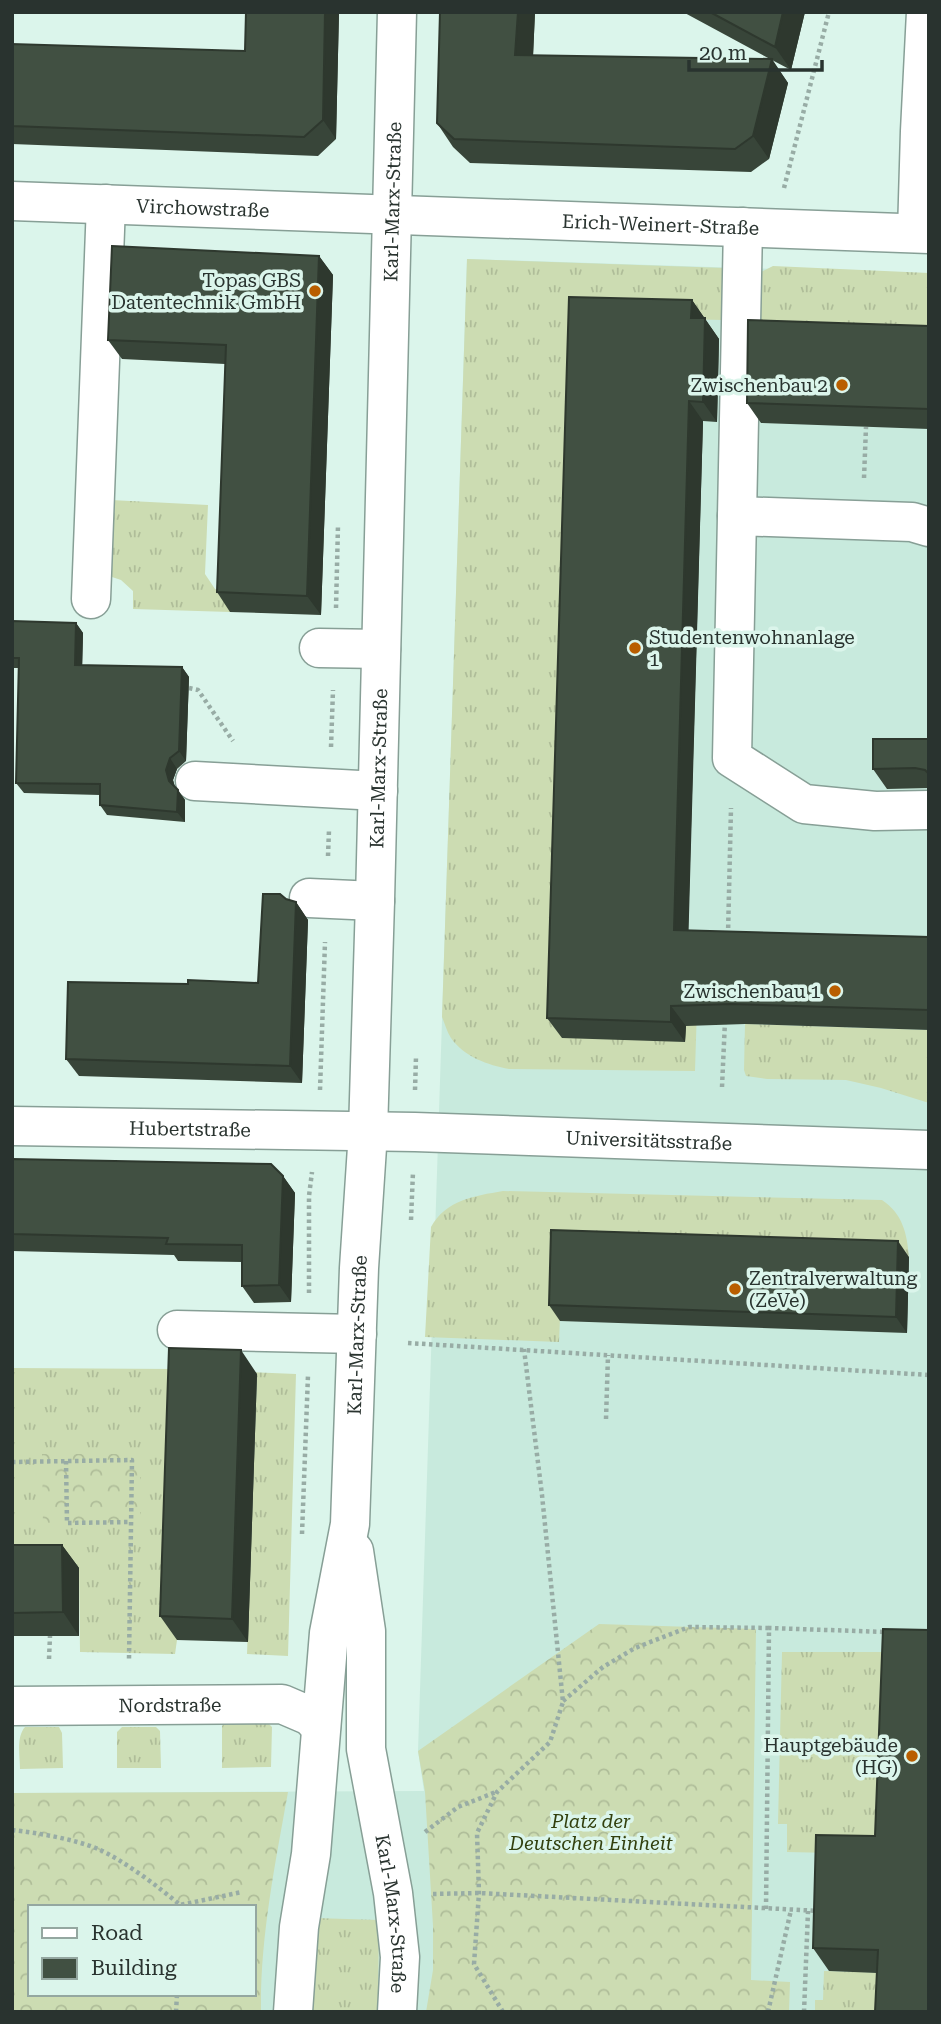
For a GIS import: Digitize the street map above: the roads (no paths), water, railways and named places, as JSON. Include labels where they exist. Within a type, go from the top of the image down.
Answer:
[{"type":"street","name":"Karl-Marx-Straße","points":[[293,2012],[299,1927],[311,1854],[328,1633],[350,1524],[356,1334],[368,1132],[397,12]]},
{"type":"street","points":[[923,234],[920,131],[926,12]]},
{"type":"street","name":"Virchowstraße","points":[[12,201],[393,214]]},
{"type":"street","points":[[92,598],[106,204]]},
{"type":"street","name":"Erich-Weinert-Straße","points":[[393,214],[923,234]]},
{"type":"street","points":[[743,227],[732,758],[804,804],[875,811],[929,810]]},
{"type":"street","points":[[737,516],[912,522],[929,527]]},
{"type":"street","points":[[319,648],[381,649]]},
{"type":"street","points":[[195,781],[378,791]]},
{"type":"street","points":[[309,898],[375,901]]},
{"type":"street","name":"Hubertstraße","points":[[12,1126],[368,1132]]},
{"type":"street","name":"Universitätsstraße","points":[[368,1132],[929,1150]]},
{"type":"street","points":[[177,1330],[356,1334]]},
{"type":"street","name":"Karl-Marx-Straße","points":[[350,1524],[366,1631],[366,1749],[393,1893],[398,1944],[397,2012]]},
{"type":"street","name":"Nordstraße","points":[[12,1706],[282,1704],[310,1716],[321,1727]]},
{"type":"place","name":"Topas GBS Datentechnik GmbH","points":[[315,291]]},
{"type":"place","name":"Zwischenbau 2","points":[[842,385]]},
{"type":"place","name":"Studentenwohnanlage 1","points":[[635,648]]},
{"type":"place","name":"Zwischenbau 1","points":[[835,991]]},
{"type":"place","name":"Zentralverwaltung (ZeVe)","points":[[735,1289]]},
{"type":"place","name":"Hauptgebäude (HG)","points":[[912,1756]]},
{"type":"park label","name":"Platz der Deutschen Einheit","points":[[591,1832]]}]
